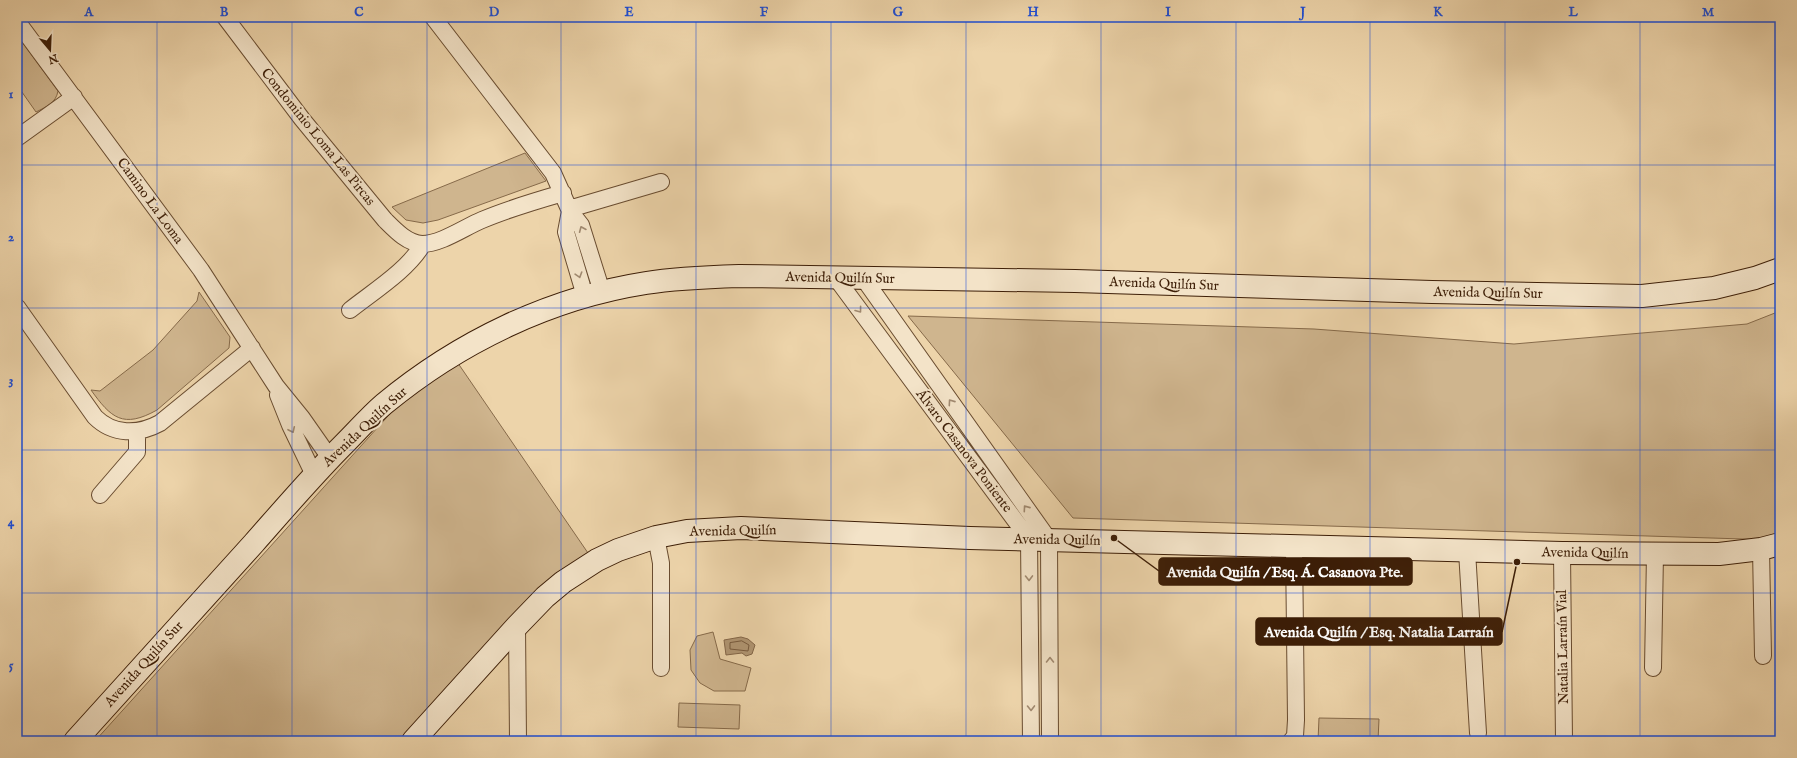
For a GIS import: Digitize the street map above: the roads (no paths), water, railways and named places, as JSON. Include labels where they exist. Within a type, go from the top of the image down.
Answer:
[{"type":"street","name":"Condominio Loma Las Pircas","points":[[225,17],[302,119],[385,220],[397,232],[410,241],[423,244]]},
{"type":"street","points":[[433,17],[553,173],[563,193],[569,210],[581,225],[594,294]]},
{"type":"street","name":"Camino La Loma","points":[[17,21],[201,270],[276,386],[302,418],[330,458]]},
{"type":"street","points":[[17,138],[74,97]]},
{"type":"street","points":[[569,210],[661,182]]},
{"type":"street","points":[[350,310],[406,265],[417,254],[423,244],[439,240],[481,220],[510,209],[563,193]]},
{"type":"street","name":"Avenida Quilín Sur","points":[[75,741],[314,475],[383,406],[418,378],[455,353],[524,318],[594,294],[646,283],[693,278],[739,276],[1075,281],[1432,292],[1642,296],[1714,288],[1755,278],[1780,269]]},
{"type":"street","name":"Álvaro Casanova Poniente","points":[[836,278],[1039,539]]},
{"type":"street","name":"Álvaro Casanova Poniente","points":[[864,279],[1039,539]]},
{"type":"street","points":[[17,307],[95,417],[112,430],[137,432],[160,423],[252,348]]},
{"type":"street","name":"Camino La Loma","points":[[276,386],[290,425],[314,475]]},
{"type":"street","points":[[100,495],[137,452],[137,432]]},
{"type":"street","name":"Avenida Quilín","points":[[413,741],[545,597],[581,569],[618,550],[656,537],[702,529],[741,528],[1039,539],[1562,553],[1719,554],[1770,547]]},
{"type":"street","points":[[656,537],[661,562],[661,668]]},
{"type":"street","points":[[1031,741],[1039,539]]},
{"type":"street","points":[[1039,539],[1050,741]]},
{"type":"street","points":[[1291,741],[1295,736],[1296,720],[1294,546]]},
{"type":"street","points":[[1763,656],[1770,547]]},
{"type":"street","points":[[1467,551],[1478,733]]},
{"type":"street","name":"Natalia Larraín Vial","points":[[1562,553],[1564,741]]},
{"type":"street","points":[[1653,668],[1655,554]]},
{"type":"street","points":[[517,626],[518,741]]},
{"type":"water","points":[[741,637],[748,639],[755,645],[752,654],[746,656],[742,653],[726,655],[724,640]]},
{"type":"place","name":"Avenida Quilín / Esq. Á. Casanova Pte.","points":[[1114,538]]},
{"type":"place","name":"Avenida Quilín / Esq. Natalia Larraín","points":[[1517,562]]}]
